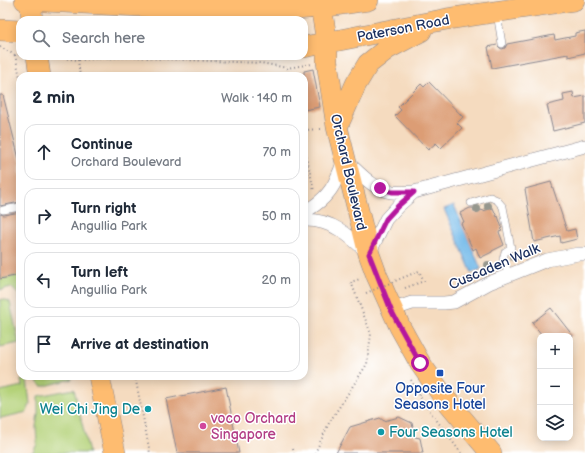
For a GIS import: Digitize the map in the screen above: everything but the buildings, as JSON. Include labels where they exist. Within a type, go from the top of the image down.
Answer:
[{"type":"main road","points":[[25,0],[179,8],[214,7],[295,9],[320,3],[368,0]]},
{"type":"main road","points":[[30,0],[32,16]]},
{"type":"main road","name":"Paterson Road","points":[[308,55],[327,43],[447,19],[574,0]]},
{"type":"main road","name":"Orchard Boulevard","points":[[320,3],[327,43],[331,128],[344,159],[369,254],[391,310],[420,363],[443,396],[491,453]]},
{"type":"main road","points":[[331,128],[368,64],[387,49],[447,19]]},
{"type":"main road","points":[[0,30],[16,31]]},
{"type":"main road","points":[[38,60],[39,72]]},
{"type":"main road","points":[[100,380],[115,453]]},
{"type":"street","points":[[308,210],[317,204],[327,194],[336,181],[344,159],[368,180],[380,188],[392,192],[414,192],[585,146]]},
{"type":"street","points":[[308,220],[322,221],[337,228],[352,238],[369,254],[386,219],[414,192]]},
{"type":"street","name":"Cuscaden Walk","points":[[391,310],[412,303],[454,302],[489,283],[547,260],[585,254]]},
{"type":"lane","points":[[497,11],[502,44]]},
{"type":"lane","points":[[472,203],[490,197],[497,200],[503,207],[511,248],[505,252],[503,258],[509,275]]},
{"type":"lane","points":[[3,210],[16,208]]},
{"type":"path","points":[[0,47],[15,55],[16,59]]},
{"type":"path","points":[[16,60],[19,72]]},
{"type":"path","points":[[78,60],[80,72]]},
{"type":"path","points":[[202,60],[261,63],[287,68],[300,60]]},
{"type":"path","points":[[287,68],[288,72]]},
{"type":"path","points":[[308,130],[331,128]]},
{"type":"path","points":[[308,163],[317,204]]},
{"type":"path","points":[[366,293],[419,271],[424,281],[405,288]]},
{"type":"path","points":[[315,453],[329,423],[367,364],[371,334],[351,282],[360,279]]},
{"type":"path","points":[[136,380],[150,453]]},
{"type":"green space","points":[[16,276],[16,292],[11,287],[0,290],[0,279]]},
{"type":"green space","points":[[4,299],[10,302],[16,329],[16,344],[0,347],[0,300]]},
{"type":"green space","points":[[21,380],[27,380],[30,404],[27,412],[0,419],[0,391],[22,386]]},
{"type":"green space","points":[[37,380],[68,380],[45,386],[41,386]]},
{"type":"green space","points":[[74,389],[89,453],[30,453],[33,452],[37,444],[36,427],[38,396]]},
{"type":"water","points":[[454,205],[481,269],[472,273],[444,209]]},
{"type":"place","name":"Opposite Four Seasons Hotel","points":[[440,373]]},
{"type":"place","name":"Wei Chi Jing De","points":[[148,409]]},
{"type":"place","name":"voco Orchard Singapore","points":[[203,426]]},
{"type":"place","name":"Four Seasons Hotel","points":[[381,432]]},
{"type":"route","points":[[380,188],[392,192],[414,192],[386,219],[369,254],[391,310],[420,363]]}]
